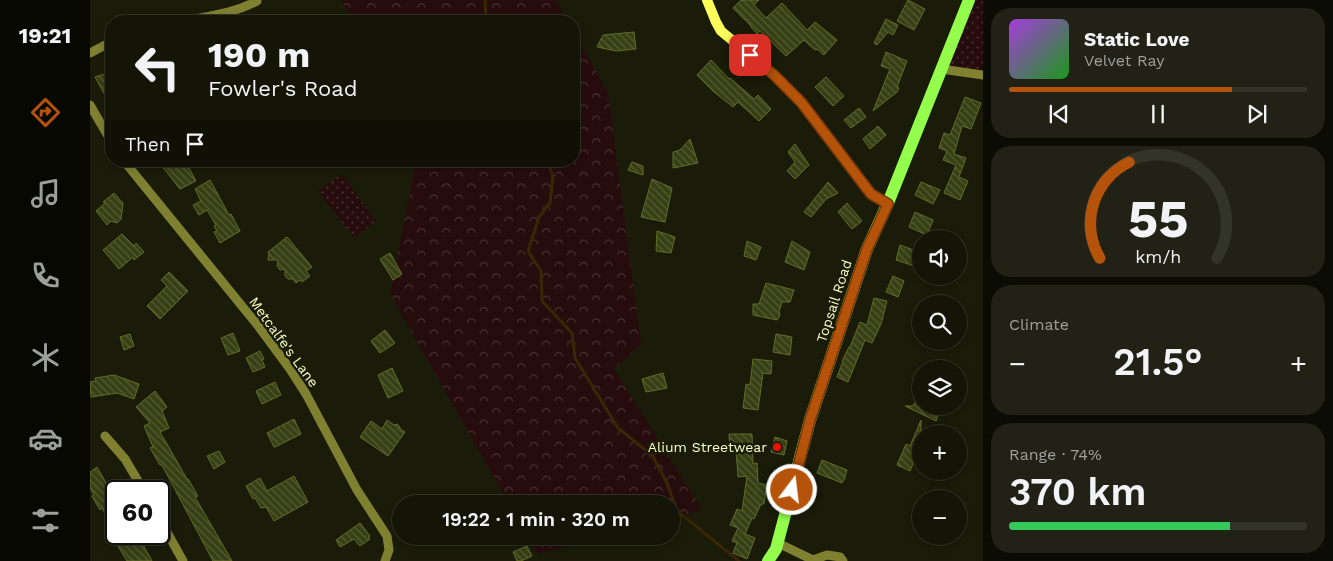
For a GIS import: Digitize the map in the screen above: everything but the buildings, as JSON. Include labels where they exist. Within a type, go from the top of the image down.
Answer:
[{"type":"main road","name":"Topsail Road","points":[[768,561],[778,543],[810,420],[867,249],[888,204],[969,0]]},
{"type":"street","points":[[707,0],[721,31],[796,96],[869,191],[875,197],[888,204]]},
{"type":"street","points":[[214,15],[247,6],[257,1]]},
{"type":"street","points":[[90,53],[105,45]]},
{"type":"street","points":[[941,68],[983,75]]},
{"type":"street","points":[[90,105],[105,131]]},
{"type":"street","name":"Metcalfe's Lane","points":[[129,167],[259,327],[290,369],[306,394],[353,481],[387,536],[389,550],[386,560]]},
{"type":"street","points":[[105,436],[125,459],[137,480]]},
{"type":"street","points":[[170,538],[183,561]]},
{"type":"street","points":[[778,543],[814,560],[827,555],[840,557],[843,561]]},
{"type":"green space","points":[[342,0],[556,0],[564,15],[349,15]]},
{"type":"green space","points":[[969,0],[983,0],[983,75],[941,69]]},
{"type":"green space","points":[[580,43],[608,93],[641,344],[614,369],[702,510],[680,516],[680,495],[504,495],[390,294],[415,167],[580,167]]},
{"type":"green space","points":[[342,174],[376,221],[354,238],[318,191]]},
{"type":"green space","points":[[532,545],[571,545],[538,554]]},
{"type":"waterway","points":[[485,0],[486,15]]},
{"type":"waterway","points":[[549,167],[553,176],[550,203],[539,217],[528,251],[541,271],[542,301],[572,333],[575,358],[618,428],[652,455],[667,483],[677,511],[739,561]]},
{"type":"place","name":"Alium Streetwear","points":[[777,447]]},
{"type":"route","points":[[750,55],[774,75],[801,102],[871,194],[888,204],[867,249],[810,420],[792,490]]}]
